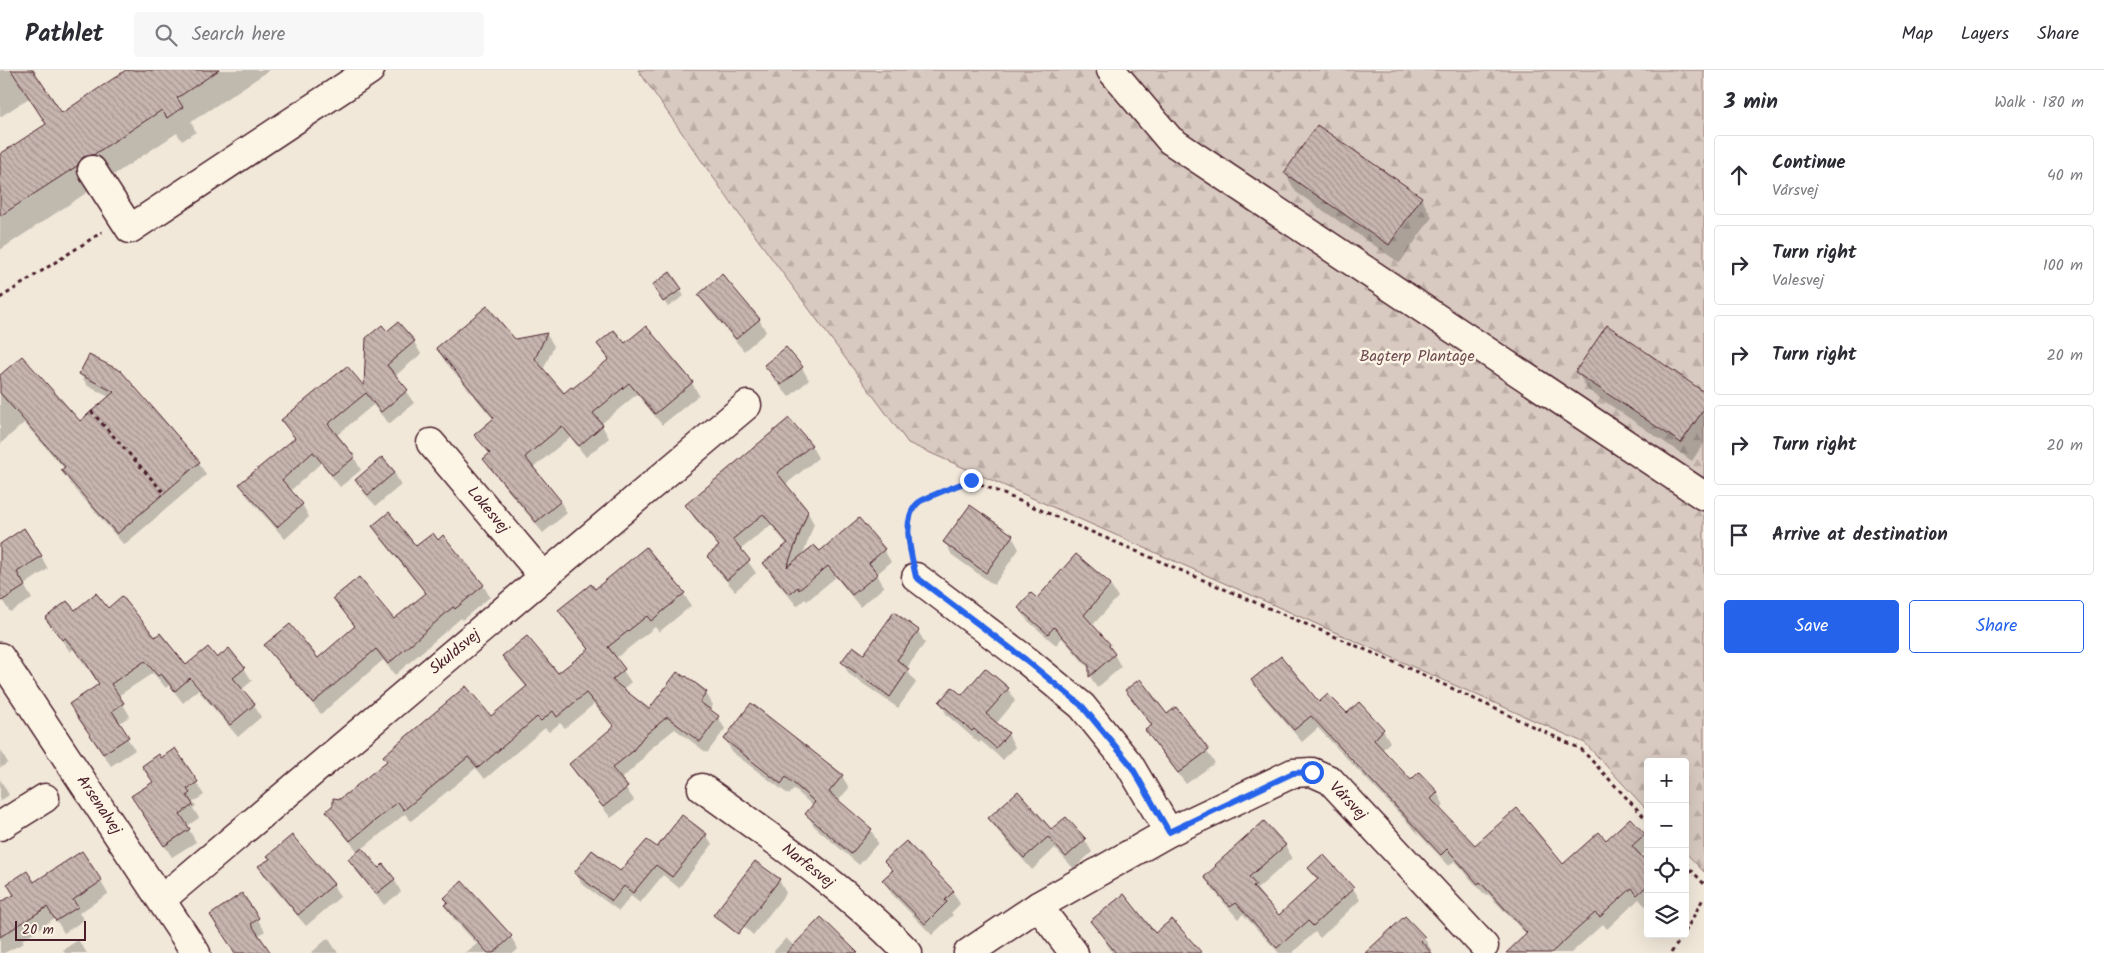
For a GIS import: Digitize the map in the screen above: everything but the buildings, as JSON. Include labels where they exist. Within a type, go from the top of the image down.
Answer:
[{"type":"street","points":[[92,170],[130,228],[370,70]]},
{"type":"street","points":[[1111,70],[1170,140],[1704,496]]},
{"type":"street","name":"Skuldsvej","points":[[162,899],[747,405]]},
{"type":"street","name":"Lokesvej","points":[[432,443],[544,577]]},
{"type":"street","points":[[916,577],[1026,660],[1082,706],[1130,764],[1169,832]]},
{"type":"street","name":"Arsenalvej","points":[[0,658],[162,899],[196,953]]},
{"type":"street","name":"Vårsvej","points":[[968,953],[1038,906],[1169,832],[1293,773],[1312,772],[1330,780],[1484,946]]},
{"type":"street","name":"Narfesvej","points":[[702,788],[801,859],[880,924],[908,953]]},
{"type":"street","points":[[0,826],[45,798]]},
{"type":"street","points":[[1038,906],[1074,953]]},
{"type":"path","points":[[0,298],[123,218]]},
{"type":"path","points":[[91,411],[166,494]]},
{"type":"path","points":[[916,577],[908,542],[910,513],[918,502],[971,480],[1417,672],[1581,749],[1644,817]]},
{"type":"path","points":[[1689,867],[1704,884]]},
{"type":"path","points":[[1689,925],[1704,897]]},
{"type":"path","points":[[1671,953],[1682,938]]},
{"type":"green space","name":"Bagterp Plantage","points":[[638,70],[1704,70],[1704,872],[1689,856],[1689,758],[1644,758],[1644,807],[1585,743],[908,443],[736,210]]},
{"type":"route","points":[[971,480],[918,502],[910,513],[908,542],[916,577],[1026,660],[1082,706],[1130,764],[1169,832],[1293,773],[1312,772]]}]
